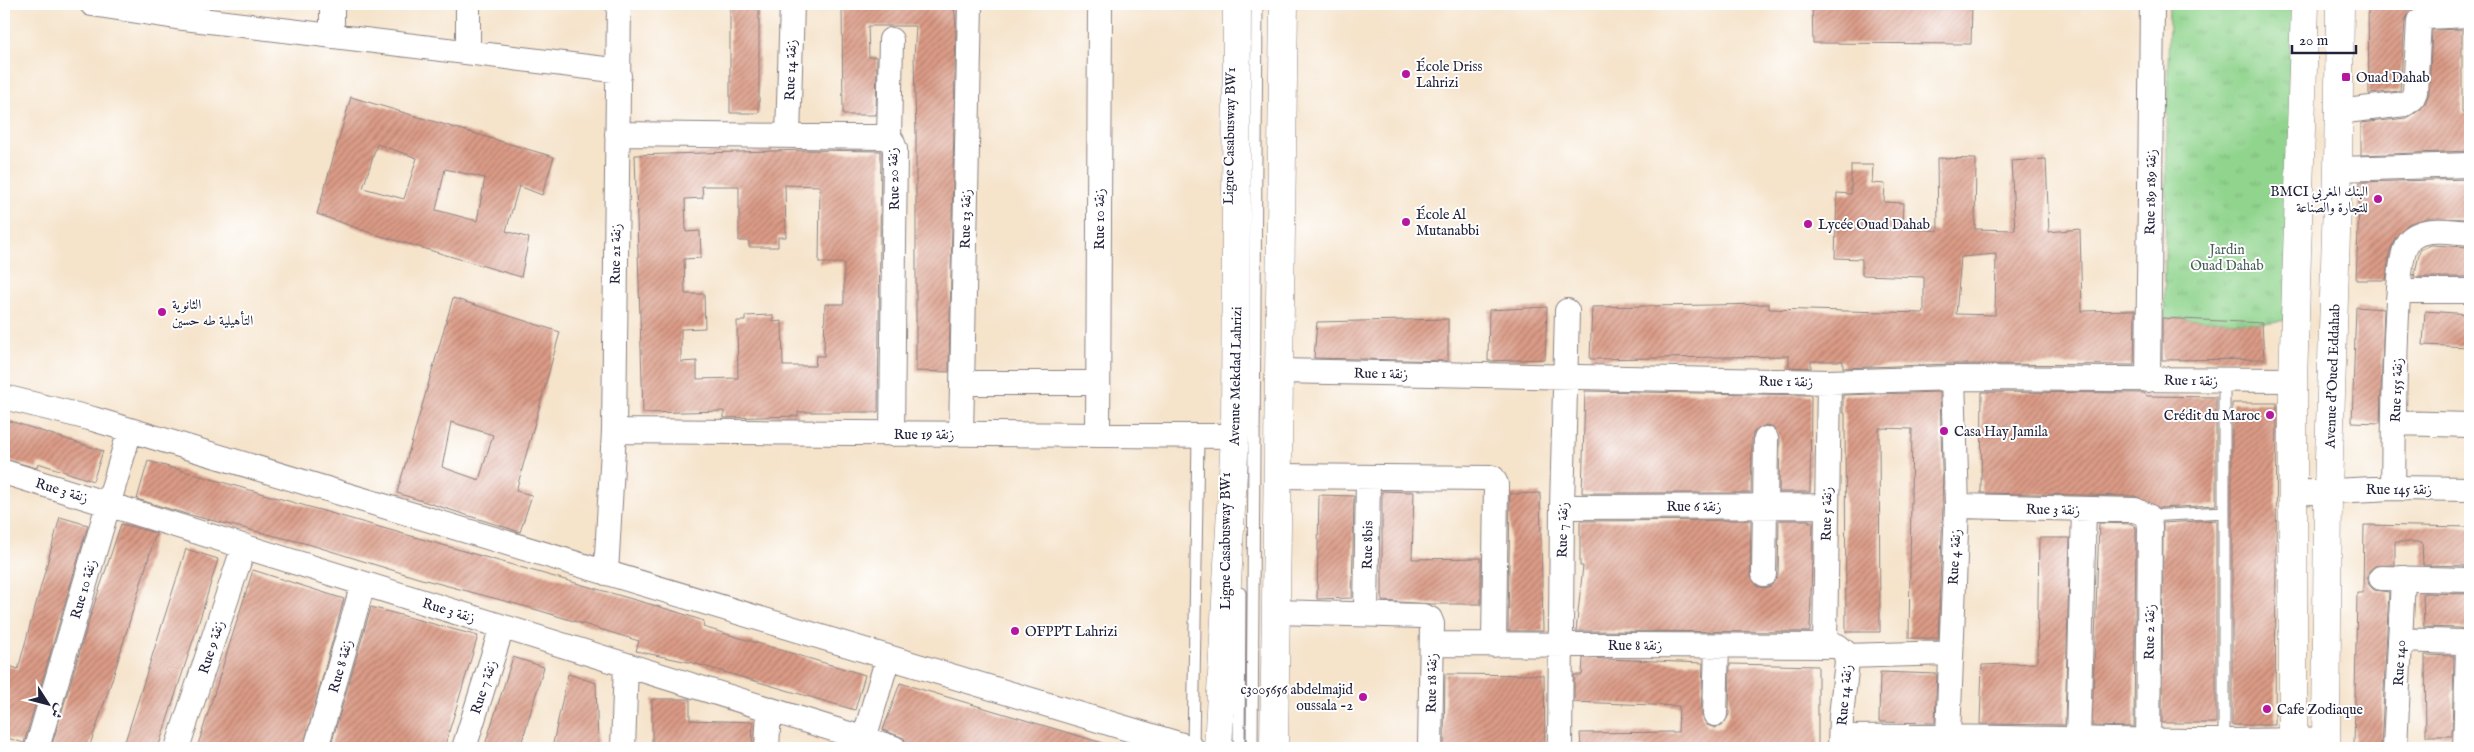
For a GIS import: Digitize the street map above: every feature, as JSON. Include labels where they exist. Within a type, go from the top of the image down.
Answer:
[{"type":"main road","name":"Avenue Mekdad Lahrizi","points":[[1218,748],[1235,436],[1237,4]]},
{"type":"main road","points":[[1274,748],[1276,476],[1284,4]]},
{"type":"main road","points":[[2293,744],[2294,380],[2305,4]]},
{"type":"main road","name":"Avenue d'Oued Eddahab","points":[[2326,744],[2328,490],[2338,169],[2340,4]]},
{"type":"street","points":[[92,4],[176,10],[332,36],[613,70],[619,76]]},
{"type":"street","points":[[332,4],[332,36]]},
{"type":"street","points":[[468,4],[468,52]]},
{"type":"street","name":"Rue 21 زنقة","points":[[606,573],[614,431],[619,4]]},
{"type":"street","name":"Rue 14 زنقة","points":[[788,136],[792,4]]},
{"type":"street","name":"Rue 13 زنقة","points":[[961,434],[970,4]]},
{"type":"street","name":"Rue 10 زنقة","points":[[1098,435],[1100,4]]},
{"type":"street","name":"Rue 189 زنقة 189","points":[[2148,380],[2152,4]]},
{"type":"street","points":[[2338,112],[2406,104],[2412,99],[2415,92],[2420,21],[2425,17],[2470,15]]},
{"type":"street","points":[[889,138],[891,40]]},
{"type":"street","name":"Rue 20 زنقة","points":[[617,134],[889,138],[894,150],[892,434]]},
{"type":"street","points":[[2338,169],[2470,165]]},
{"type":"street","name":"Rue 155 زنقة","points":[[2393,488],[2399,291],[2402,255],[2408,242],[2418,234],[2432,232],[2470,233]]},
{"type":"street","points":[[2399,291],[2470,291]]},
{"type":"street","name":"Rue 7 زنقة","points":[[1560,748],[1564,376],[1567,311]]},
{"type":"street","name":"Rue 1 زنقة","points":[[1278,372],[1829,382],[1953,378],[2294,380]]},
{"type":"street","name":"Rue 4 زنقة","points":[[1948,736],[1957,506],[1953,378]]},
{"type":"street","name":"Rue 5 زنقة","points":[[1829,382],[1826,506],[1836,649]]},
{"type":"street","points":[[962,383],[1098,383]]},
{"type":"street","points":[[4,397],[130,430],[888,657],[1126,738],[1193,748]]},
{"type":"street","points":[[2395,422],[2470,425]]},
{"type":"street","name":"Rue 10 زنقة","points":[[37,748],[130,430]]},
{"type":"street","name":"Rue 19 زنقة","points":[[614,431],[1235,436]]},
{"type":"street","points":[[1764,574],[1766,439]]},
{"type":"street","name":"Rue 3 زنقة","points":[[4,472],[894,748]]},
{"type":"street","points":[[1276,476],[1490,477],[1495,480],[1494,645]]},
{"type":"street","name":"Rue 8bis","points":[[1366,614],[1368,477]]},
{"type":"street","name":"Rue 145 زنقة","points":[[2293,493],[2393,488],[2470,489]]},
{"type":"street","name":"Rue 6 زنقة","points":[[1562,507],[1826,506]]},
{"type":"street","name":"Rue 3 زنقة","points":[[1957,506],[2135,510],[2148,516]]},
{"type":"street","points":[[2078,739],[2084,510]]},
{"type":"street","name":"Rue 2 زنقة","points":[[2148,516],[2150,527],[2148,744]]},
{"type":"street","name":"Rue 9 زنقة","points":[[177,748],[244,546]]},
{"type":"street","name":"Rue 140","points":[[2395,748],[2400,640],[2392,578],[2470,580]]},
{"type":"street","name":"Rue 8 زنقة","points":[[316,748],[363,584]]},
{"type":"street","points":[[1275,612],[1366,614]]},
{"type":"street","name":"Rue 18 زنقة","points":[[1366,614],[1423,616],[1430,619],[1432,624],[1430,748]]},
{"type":"street","name":"Rue 7 زنقة","points":[[464,748],[502,627]]},
{"type":"street","points":[[2400,640],[2460,642],[2466,644],[2468,649],[2465,748]]},
{"type":"street","name":"Rue 8 زنقة","points":[[1432,644],[1717,646],[1950,653]]},
{"type":"street","points":[[1715,714],[1717,646]]},
{"type":"street","name":"Rue 14 زنقة","points":[[1836,649],[1840,743]]},
{"type":"street","points":[[864,739],[888,657]]},
{"type":"street","points":[[623,748],[626,665]]},
{"type":"street","points":[[767,748],[769,710]]},
{"type":"street","points":[[1840,743],[1922,742],[1948,736],[2078,739],[2148,744],[2326,744]]},
{"type":"street","points":[[2395,748],[2411,748]]},
{"type":"lane","name":"Ligne Casabusway BW1","points":[[1238,748],[1246,4]]},
{"type":"lane","name":"Ligne Casabusway BW1","points":[[1252,748],[1257,4]]},
{"type":"lane","points":[[2224,381],[2224,745]]},
{"type":"lane","points":[[1193,748],[1198,436]]},
{"type":"lane","points":[[2148,516],[2224,512]]},
{"type":"green space","name":"Jardin Ouad Dahab","points":[[2169,4],[2294,4],[2289,320],[2262,323],[2164,318]]},
{"type":"building","points":[[730,4],[759,4],[759,113],[730,113]]},
{"type":"building","points":[[842,4],[954,4],[956,27],[949,372],[916,371],[916,134],[914,57],[916,26],[868,26],[869,57],[877,57],[876,115],[843,115]]},
{"type":"building","points":[[1812,4],[1972,4],[1971,44],[1813,43]]},
{"type":"building","points":[[2368,4],[2423,4],[2411,10],[2405,20],[2400,91],[2369,94]]},
{"type":"building","points":[[2462,29],[2462,113],[2470,113],[2470,151],[2361,155],[2361,123],[2407,118],[2420,110],[2425,104],[2429,93],[2432,30]]},
{"type":"building","points":[[351,97],[554,157],[542,195],[519,186],[506,231],[529,238],[521,277],[371,233],[317,214]],"holes":[[[377,144],[417,158],[404,199],[363,188]],[[445,169],[485,178],[477,221],[436,210]]]},
{"type":"building","points":[[807,150],[881,151],[878,412],[798,412],[798,416],[724,418],[724,411],[643,413],[635,155]],"holes":[[[785,185],[820,186],[819,263],[844,263],[844,304],[825,304],[824,356],[816,356],[815,366],[783,366],[782,321],[773,322],[773,315],[745,316],[745,321],[737,321],[738,378],[697,379],[697,361],[681,362],[681,329],[705,328],[704,294],[685,294],[684,259],[701,258],[700,231],[686,232],[685,199],[703,198],[702,186],[739,186],[739,241],[749,241],[749,247],[778,247],[778,237],[786,237]]]},
{"type":"building","points":[[1937,158],[1976,159],[1975,229],[2015,230],[2011,161],[2046,159],[2049,232],[2080,229],[2082,311],[2135,310],[2134,365],[1950,364],[1843,368],[1843,361],[1811,361],[1811,368],[1789,367],[1789,356],[1590,359],[1592,307],[1769,304],[1769,309],[1924,313],[1924,277],[1862,275],[1862,259],[1835,258],[1837,193],[1851,194],[1851,165],[1873,165],[1872,183],[1885,184],[1884,202],[1903,203],[1902,227],[1938,231]],"holes":[[[1996,254],[1995,315],[1956,314],[1961,257]]]},
{"type":"building","points":[[2470,179],[2470,219],[2428,218],[2408,224],[2395,238],[2389,254],[2386,280],[2356,280],[2360,182]]},
{"type":"building","points":[[2431,245],[2470,247],[2470,277],[2414,277],[2420,250]]},
{"type":"building","points":[[453,298],[560,332],[516,491],[532,495],[520,532],[397,493]],"holes":[[[451,422],[493,435],[479,480],[442,467]]]},
{"type":"building","points":[[1547,307],[1545,359],[1488,361],[1489,310]]},
{"type":"building","points":[[2356,307],[2384,309],[2380,423],[2352,422]]},
{"type":"building","points":[[2425,311],[2470,314],[2470,347],[2423,345]]},
{"type":"building","points":[[2162,318],[2262,323],[2264,359],[2162,360]]},
{"type":"building","points":[[1448,319],[1448,361],[1314,358],[1317,322]]},
{"type":"building","points":[[1585,391],[1811,395],[1810,492],[1779,492],[1780,439],[1773,428],[1766,425],[1754,432],[1752,438],[1751,493],[1582,493]]},
{"type":"building","points":[[1940,392],[1943,506],[1938,638],[1909,638],[1912,429],[1879,428],[1880,632],[1846,632],[1845,413],[1843,413],[1843,395]]},
{"type":"building","points":[[1982,392],[2144,393],[2147,396],[2216,397],[2216,505],[2159,508],[2135,496],[1981,493]]},
{"type":"building","points":[[2232,403],[2277,403],[2275,725],[2232,725]]},
{"type":"building","points":[[4,419],[103,451],[93,481],[38,463],[37,468],[4,459]]},
{"type":"building","points":[[148,461],[674,611],[704,621],[703,627],[865,675],[855,710],[693,663],[636,651],[639,641],[531,608],[418,578],[308,544],[186,514],[137,499]]},
{"type":"building","points":[[1382,491],[1414,492],[1412,559],[1481,558],[1481,604],[1430,604],[1382,601]]},
{"type":"building","points":[[1540,493],[1543,631],[1508,631],[1510,494]]},
{"type":"building","points":[[1319,495],[1354,496],[1352,598],[1317,599]]},
{"type":"building","points":[[60,517],[88,525],[24,743],[4,737],[4,664],[18,669]]},
{"type":"building","points":[[1751,520],[1750,574],[1757,586],[1763,588],[1771,586],[1778,575],[1779,520],[1809,520],[1809,522],[1813,522],[1810,632],[1576,631],[1583,566],[1580,566],[1580,521]]},
{"type":"building","points":[[2216,520],[2216,723],[2162,723],[2163,523]]},
{"type":"building","points":[[2099,523],[2132,524],[2136,528],[2134,727],[2092,726]]},
{"type":"building","points":[[121,524],[156,533],[112,680],[89,748],[51,748],[90,617]]},
{"type":"building","points":[[2364,525],[2470,527],[2470,566],[2423,565],[2422,542],[2395,542],[2395,565],[2375,566],[2369,571],[2367,578],[2369,585],[2374,590],[2389,592],[2381,748],[2354,748],[2357,593],[2363,593]]},
{"type":"building","points":[[2039,538],[2070,538],[2065,725],[1980,724],[1982,665],[2037,663]]},
{"type":"building","points":[[186,549],[218,559],[199,622],[158,748],[123,748]]},
{"type":"building","points":[[253,570],[344,599],[303,748],[197,748]]},
{"type":"building","points":[[2423,593],[2470,594],[2470,631],[2460,628],[2424,627]]},
{"type":"building","points":[[371,607],[478,636],[444,748],[330,748]]},
{"type":"building","points":[[2425,655],[2454,656],[2452,736],[2426,736]]},
{"type":"building","points":[[513,657],[544,667],[520,748],[484,748]]},
{"type":"building","points":[[1583,658],[1703,663],[1701,714],[1707,725],[1715,728],[1722,726],[1729,715],[1730,664],[1818,666],[1818,748],[1581,748],[1580,733],[1678,732],[1679,706],[1574,702],[1574,675],[1582,675]]},
{"type":"building","points":[[1880,672],[1937,674],[1935,723],[1879,722]]},
{"type":"building","points":[[568,674],[596,683],[598,748],[552,748]]},
{"type":"building","points":[[1445,674],[1544,675],[1545,748],[1444,748]]},
{"type":"building","points":[[900,683],[1106,744],[1105,748],[907,747],[904,738],[883,730]]},
{"type":"building","points":[[652,699],[690,699],[690,720],[753,722],[752,748],[652,748]]},
{"type":"place","name":"École Driss Lahrizi","points":[[1406,74]]},
{"type":"place","name":"Ouad Dahab","points":[[2346,77]]},
{"type":"place","name":"BMCI البنك المغربي للتجارة والصناعة","points":[[2378,199]]},
{"type":"place","name":"École Al Mutanabbi","points":[[1406,222]]},
{"type":"place","name":"Lycée Ouad Dahab","points":[[1808,224]]},
{"type":"place","name":"الثانوية التأهيلية طه حسين","points":[[162,312]]},
{"type":"place","name":"Crédit du Maroc","points":[[2270,415]]},
{"type":"place","name":"Casa Hay Jamila","points":[[1944,431]]},
{"type":"place","name":"OFPPT Lahrizi","points":[[1015,631]]},
{"type":"place","name":"c3005656 abdelmajid oussala -2","points":[[1363,697]]},
{"type":"place","name":"Cafe Zodiaque","points":[[2267,709]]}]
